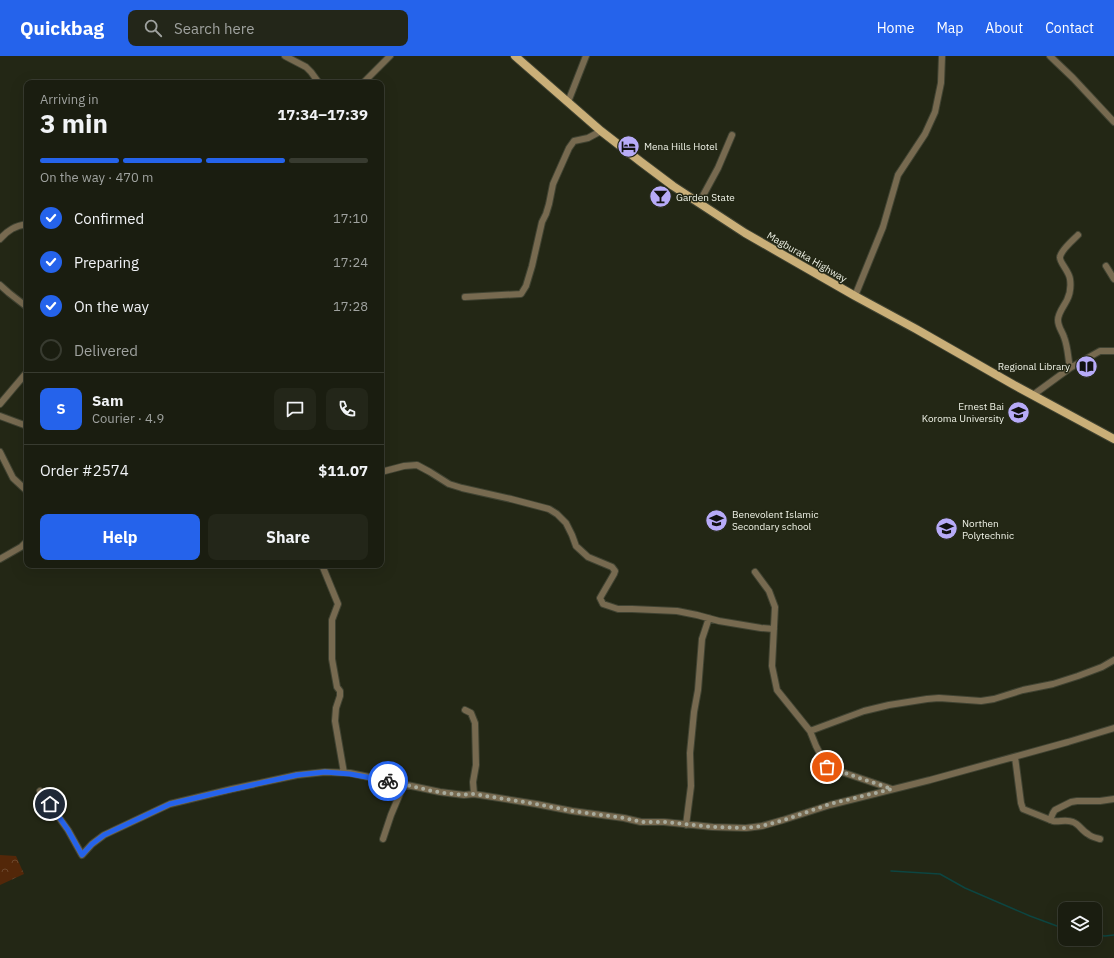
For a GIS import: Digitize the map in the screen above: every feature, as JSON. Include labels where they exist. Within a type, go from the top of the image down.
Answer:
[{"type":"main road","name":"Magburaka Highway","points":[[515,56],[601,131],[673,186],[745,233],[1014,385],[1114,439]]},
{"type":"street","points":[[285,56],[306,67],[317,80]]},
{"type":"street","points":[[366,80],[390,56]]},
{"type":"street","points":[[568,102],[586,56]]},
{"type":"street","points":[[855,296],[883,227],[898,175],[925,134],[935,112],[941,83],[942,56]]},
{"type":"street","points":[[1050,56],[1114,122]]},
{"type":"street","points":[[465,298],[521,294],[526,286],[532,266],[542,222],[549,204],[553,184],[569,148],[574,141],[588,138],[601,131]]},
{"type":"street","points":[[699,203],[718,168],[732,134]]},
{"type":"street","points":[[0,239],[10,229],[24,225]]},
{"type":"street","points":[[1070,368],[1064,337],[1060,329],[1058,318],[1068,299],[1070,292],[1070,277],[1060,260],[1060,256],[1078,235]]},
{"type":"street","points":[[1106,266],[1114,279]]},
{"type":"street","points":[[0,285],[24,304]]},
{"type":"street","points":[[1033,395],[1070,368],[1100,351],[1114,351]]},
{"type":"street","points":[[0,404],[24,376]]},
{"type":"street","points":[[0,416],[24,425]]},
{"type":"street","points":[[0,452],[13,478],[24,488]]},
{"type":"street","points":[[384,471],[404,466],[417,465],[449,484],[549,508],[566,523],[576,546],[588,557],[612,567],[615,571],[600,598],[603,604],[618,609],[677,611],[761,628],[774,628]]},
{"type":"street","points":[[0,559],[24,544]]},
{"type":"street","points":[[323,568],[338,604],[332,620],[332,659],[337,687],[340,691],[335,721],[344,773]]},
{"type":"street","points":[[754,572],[769,591],[776,607],[772,666],[777,690],[810,731],[827,767],[892,789]]},
{"type":"street","points":[[686,825],[691,786],[690,753],[698,690],[702,639],[709,618]]},
{"type":"street","points":[[810,731],[864,711],[889,705],[939,698],[981,701],[994,699],[1078,676],[1102,667],[1114,660]]},
{"type":"street","points":[[465,710],[471,713],[475,722],[476,766],[473,786],[474,794]]},
{"type":"street","points":[[40,791],[68,830],[82,855],[92,844],[104,835],[170,804],[297,775],[325,772],[344,773],[440,792],[464,795],[474,794],[642,822],[664,822],[713,827],[746,828],[762,826],[830,804],[930,780],[1114,728]]},
{"type":"street","points":[[1015,757],[1023,809],[1050,820],[1058,822],[1066,820],[1071,821],[1087,834],[1100,839]]},
{"type":"street","points":[[383,839],[390,815],[404,784]]},
{"type":"street","points":[[1050,820],[1055,810],[1071,802],[1100,801],[1114,798]]},
{"type":"green space","points":[[0,855],[16,856],[24,874],[0,885]]},
{"type":"waterway","points":[[891,871],[940,874],[965,888],[1058,926]]},
{"type":"waterway","points":[[1102,936],[1114,935]]},
{"type":"way so far","points":[[388,781],[440,792],[464,795],[474,794],[642,822],[664,822],[713,827],[746,828],[762,826],[830,804],[892,789],[827,767]]},
{"type":"place","name":"Mena Hills Hotel","points":[[628,146]]},
{"type":"place","name":"Garden State","points":[[661,197]]},
{"type":"place","name":"Regional Library","points":[[1086,366]]},
{"type":"place","name":"Ernest Bai Koroma University","points":[[1019,412]]},
{"type":"place","name":"Benevolent Islamic Secondary school","points":[[716,520]]},
{"type":"place","name":"Northen Polytechnic","points":[[946,529]]},
{"type":"route","points":[[50,804],[76,842],[82,855],[92,844],[104,835],[170,804],[232,789],[297,775],[325,772],[350,774],[388,781]]}]
